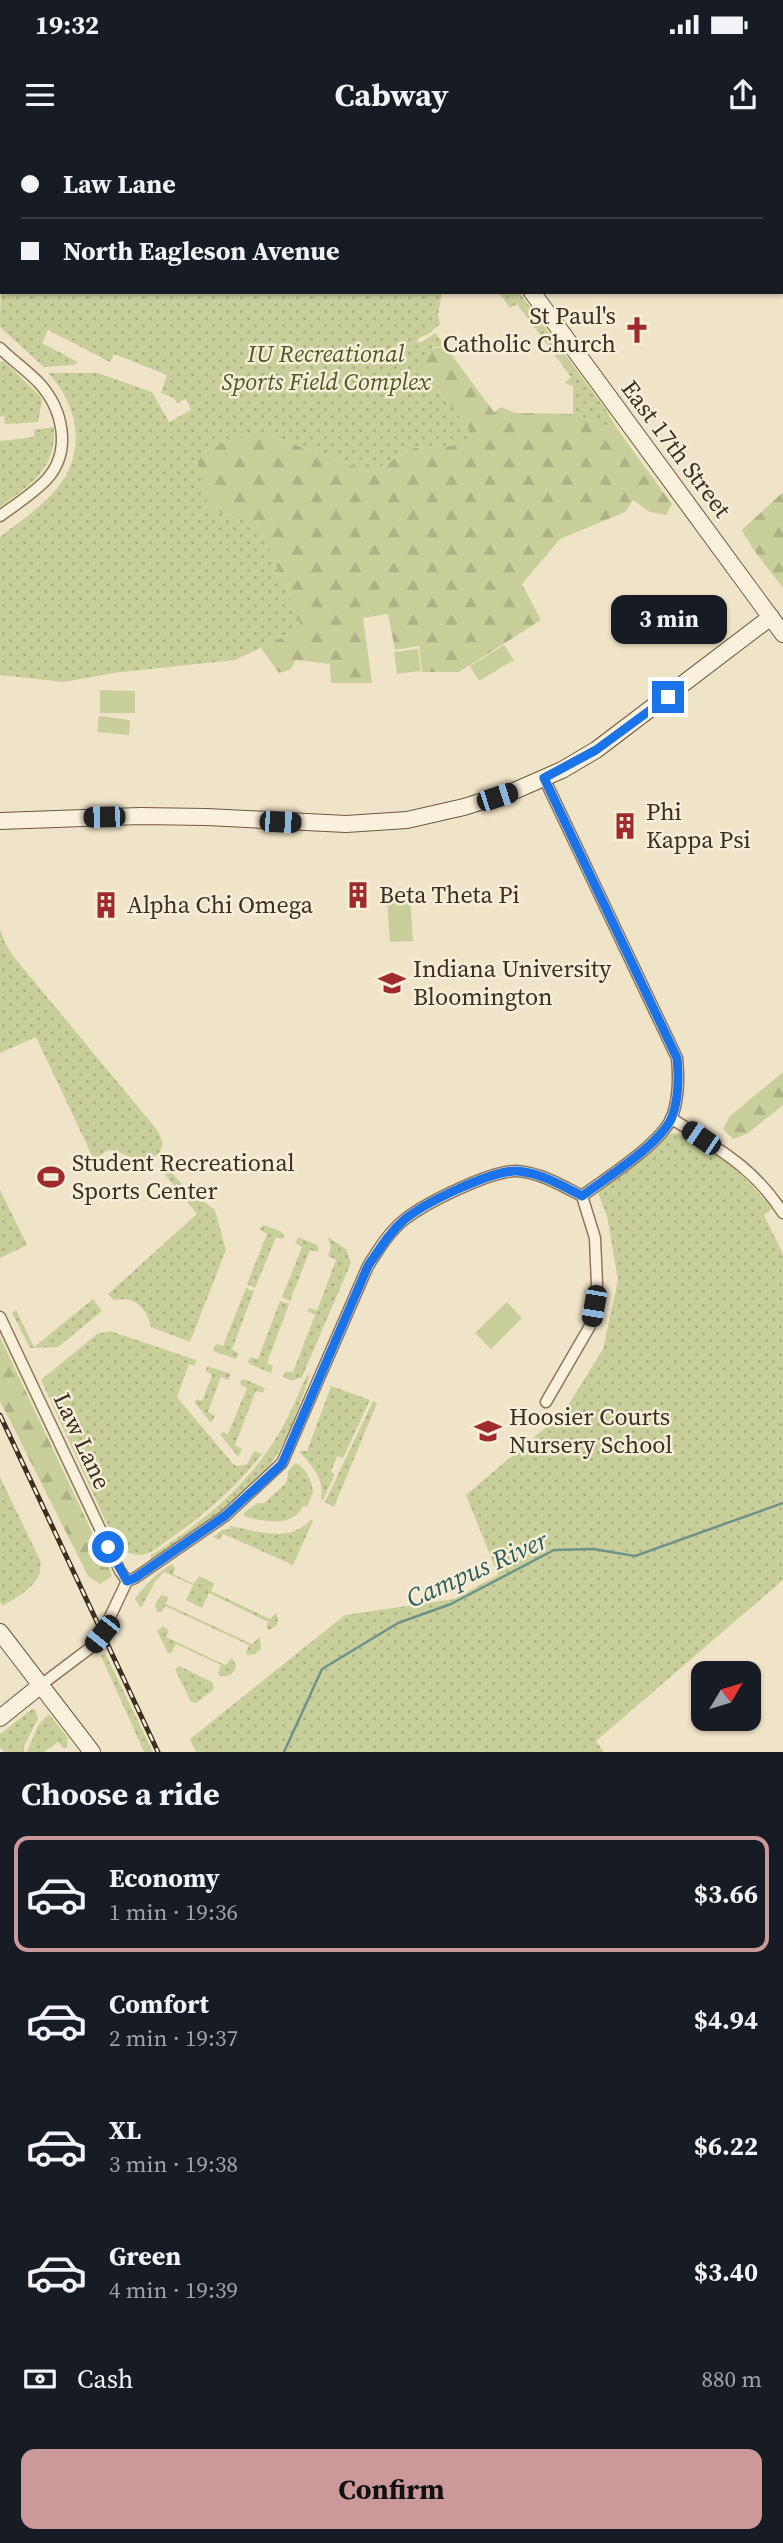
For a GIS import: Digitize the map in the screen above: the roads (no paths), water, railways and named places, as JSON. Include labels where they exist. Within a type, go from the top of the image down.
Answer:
[{"type":"street","name":"East 17th Street","points":[[533,294],[783,634]]},
{"type":"street","points":[[0,348],[33,377],[52,400],[62,432],[60,454],[49,477],[0,516]]},
{"type":"street","points":[[0,821],[140,816],[333,824],[407,820],[464,807],[514,791],[562,770],[622,732],[771,617]]},
{"type":"street","points":[[544,778],[677,1058],[679,1085],[671,1118],[661,1135],[582,1196]]},
{"type":"street","points":[[671,1118],[730,1155],[774,1198],[783,1213]]},
{"type":"street","points":[[0,1718],[90,1648],[102,1634],[127,1581],[225,1516],[282,1464],[368,1266],[383,1242],[404,1220],[458,1189],[515,1171],[550,1178],[582,1196],[595,1238],[597,1285],[590,1326],[546,1402]]},
{"type":"street","name":"Law Lane","points":[[0,1317],[127,1581]]},
{"type":"street","points":[[0,1632],[92,1752]]},
{"type":"waterway","name":"Campus River","points":[[284,1752],[322,1669],[398,1623],[451,1604],[554,1550],[593,1549],[635,1556],[783,1503]]},
{"type":"railway","points":[[0,1415],[158,1752]]},
{"type":"place","name":"St Paul's Catholic Church","points":[[637,330]]},
{"type":"place","name":"Phi Kappa Psi","points":[[625,826]]},
{"type":"place","name":"Beta Theta Pi","points":[[358,895]]},
{"type":"place","name":"Alpha Chi Omega","points":[[106,905]]},
{"type":"place","name":"Indiana University Bloomington","points":[[392,983]]},
{"type":"place","name":"Student Recreational Sports Center","points":[[51,1177]]},
{"type":"place","name":"Hoosier Courts Nursery School","points":[[488,1431]]},
{"type":"park label","name":"IU Recreational Sports Field Complex","points":[[326,368]]}]
